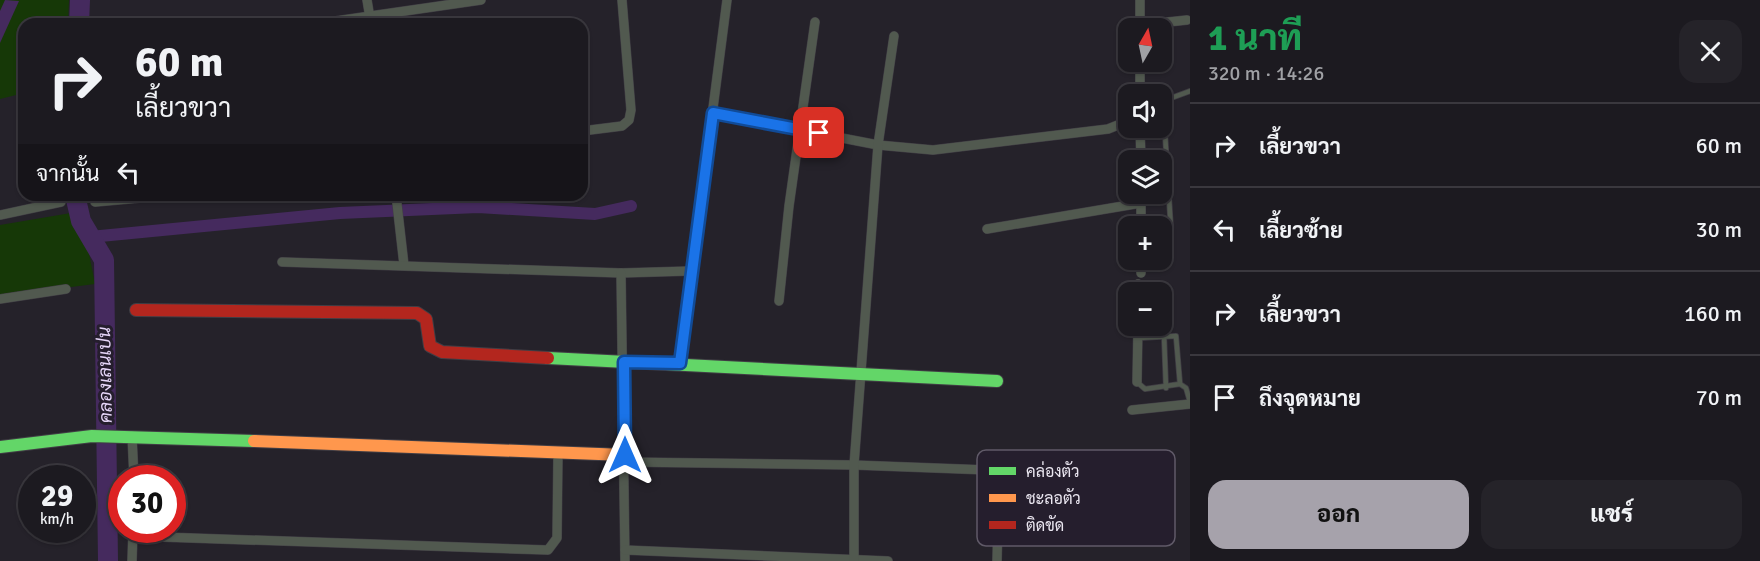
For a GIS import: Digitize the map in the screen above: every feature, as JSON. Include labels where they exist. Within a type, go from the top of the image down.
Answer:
[{"type":"street","points":[[367,0],[371,18]]},
{"type":"street","points":[[376,18],[474,0]]},
{"type":"street","points":[[588,130],[622,126],[629,120],[631,110],[622,0]]},
{"type":"street","points":[[680,363],[690,271],[727,0]]},
{"type":"street","points":[[1140,0],[1140,18]]},
{"type":"street","points":[[1172,22],[1187,20]]},
{"type":"street","points":[[779,302],[799,129],[815,22]]},
{"type":"street","points":[[854,560],[854,465],[863,376],[878,145],[894,36]]},
{"type":"street","points":[[713,113],[878,145],[933,150],[1108,129],[1118,125]]},
{"type":"street","points":[[94,202],[105,201]]},
{"type":"street","points":[[397,201],[404,265]]},
{"type":"street","points":[[0,215],[61,202]]},
{"type":"street","points":[[987,229],[1118,203]]},
{"type":"street","points":[[282,262],[621,273],[690,271]]},
{"type":"street","points":[[621,273],[625,561]]},
{"type":"street","points":[[0,299],[66,289]]},
{"type":"street","points":[[136,310],[417,313],[426,319],[430,346],[435,351],[680,363],[863,376],[997,381]]},
{"type":"street","points":[[1137,382],[1138,338]]},
{"type":"street","points":[[1132,411],[1190,403]]},
{"type":"street","points":[[0,447],[92,436],[127,436],[624,458],[977,470]]},
{"type":"street","points":[[127,436],[132,465]]},
{"type":"street","points":[[186,535],[548,550],[557,538],[558,454]]},
{"type":"street","points":[[132,561],[133,543]]},
{"type":"street","points":[[997,546],[997,561]]},
{"type":"street","points":[[625,550],[888,561]]},
{"type":"lane","points":[[1170,216],[1163,101],[1190,91]]},
{"type":"lane","points":[[1172,334],[1178,338],[1180,384]]},
{"type":"lane","points":[[1138,338],[1155,336]]},
{"type":"lane","points":[[1164,336],[1166,388]]},
{"type":"lane","points":[[1137,382],[1145,389],[1166,388],[1180,384],[1186,388],[1190,403]]},
{"type":"green space","points":[[0,0],[69,0],[68,18],[18,18],[18,94],[0,99]]},
{"type":"green space","points":[[71,213],[88,248],[95,284],[0,296],[0,225]]},
{"type":"shaded area","points":[[5,0],[19,1],[0,43],[0,11]]},
{"type":"waterway","name":"คลองเลนเปน","points":[[79,18],[80,0]]},
{"type":"waterway","name":"คลองเลนเปน","points":[[76,201],[81,221],[104,260],[108,561]]},
{"type":"waterway","points":[[90,237],[340,213],[478,207],[595,214],[631,206]]},
{"type":"traffic: fast","points":[[548,358],[997,381]]},
{"type":"traffic: fast","points":[[0,447],[92,436],[254,441]]},
{"type":"traffic: slow","points":[[254,441],[625,455]]},
{"type":"traffic: jam","points":[[136,310],[417,313],[426,319],[430,346],[442,352],[548,358]]},
{"type":"route","points":[[625,455],[624,362],[680,363],[690,271],[713,113],[819,133]]}]
